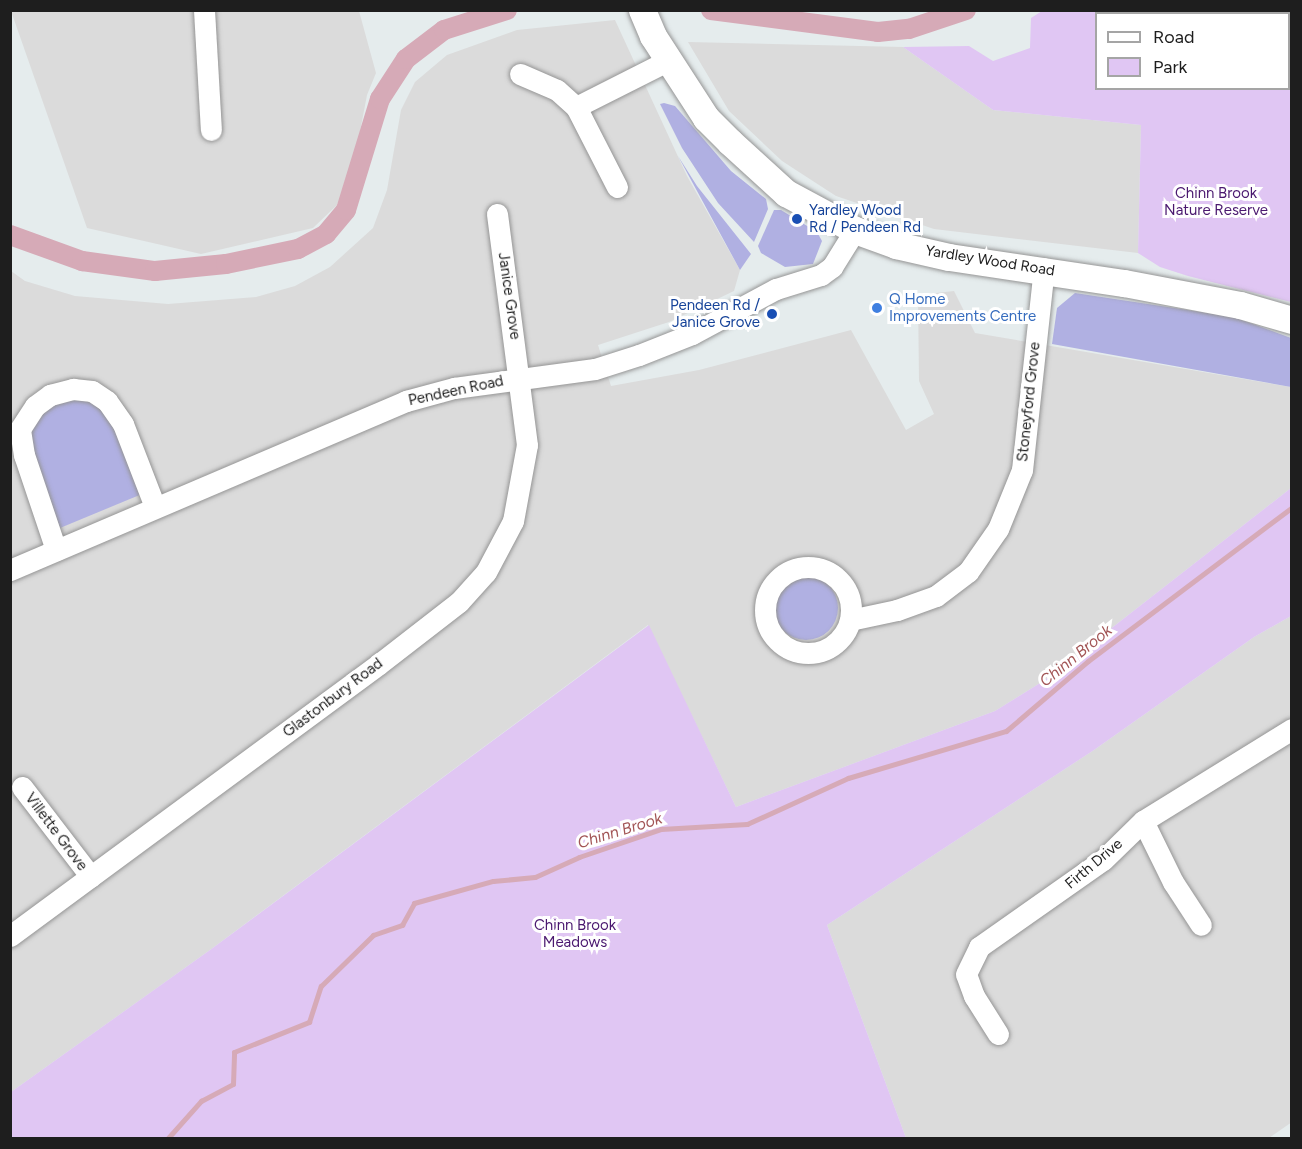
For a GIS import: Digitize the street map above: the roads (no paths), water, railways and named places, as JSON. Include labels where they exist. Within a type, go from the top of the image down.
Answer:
[{"type":"street","points":[[204,10],[211,130]]},
{"type":"street","name":"Yardley Wood Road","points":[[646,20],[706,118],[786,193],[855,230],[896,245],[949,257],[1044,268],[1240,305],[1292,320]]},
{"type":"street","points":[[576,107],[669,60]]},
{"type":"street","points":[[520,74],[557,90],[576,107],[617,187]]},
{"type":"street","name":"Janice Grove","points":[[497,214],[520,377]]},
{"type":"street","name":"Pendeen Road","points":[[10,570],[406,401],[520,377],[595,369],[692,333],[776,289],[821,275],[832,267],[855,230]]},
{"type":"street","name":"Stoneyford Grove","points":[[850,620],[897,610],[936,596],[968,572],[998,529],[1022,470],[1044,268]]},
{"type":"street","name":"Glastonbury Road","points":[[10,936],[459,602],[486,572],[513,521],[522,484],[527,445],[520,377]]},
{"type":"street","points":[[56,550],[24,455],[20,429],[35,406],[50,395],[73,389],[92,391],[107,401],[123,424],[155,507]]},
{"type":"street","points":[[797,568],[819,569],[838,579],[847,591],[850,620],[836,643],[824,650],[797,651],[774,637],[765,611],[767,598],[784,575],[797,568]]},
{"type":"street","name":"Firth Drive","points":[[998,1035],[974,996],[966,974],[979,947],[1103,860],[1143,820],[1292,729]]},
{"type":"street","name":"Villette Grove","points":[[22,787],[91,877]]},
{"type":"street","points":[[1143,820],[1173,882],[1201,925]]},
{"type":"waterway","points":[[10,235],[82,261],[155,271],[226,264],[298,249],[326,234],[346,210],[380,99],[406,59],[444,30],[507,10]]},
{"type":"waterway","points":[[711,10],[878,32],[909,29],[966,10]]},
{"type":"waterway","name":"Chinn Brook","points":[[168,1138],[201,1101],[233,1084],[234,1052],[309,1022],[321,986],[373,935],[402,925],[414,903],[493,881],[535,877],[579,857],[661,829],[747,824],[848,778],[1006,731],[1088,661],[1292,507]]},
{"type":"place","name":"Yardley Wood Rd / Pendeen Rd","points":[[797,219]]},
{"type":"place","name":"Q Home Improvements Centre","points":[[877,308]]},
{"type":"place","name":"Pendeen Rd / Janice Grove","points":[[772,314]]},
{"type":"park label","name":"Chinn Brook Nature Reserve","points":[[1216,202]]},
{"type":"park label","name":"Chinn Brook Meadows","points":[[575,934]]}]
